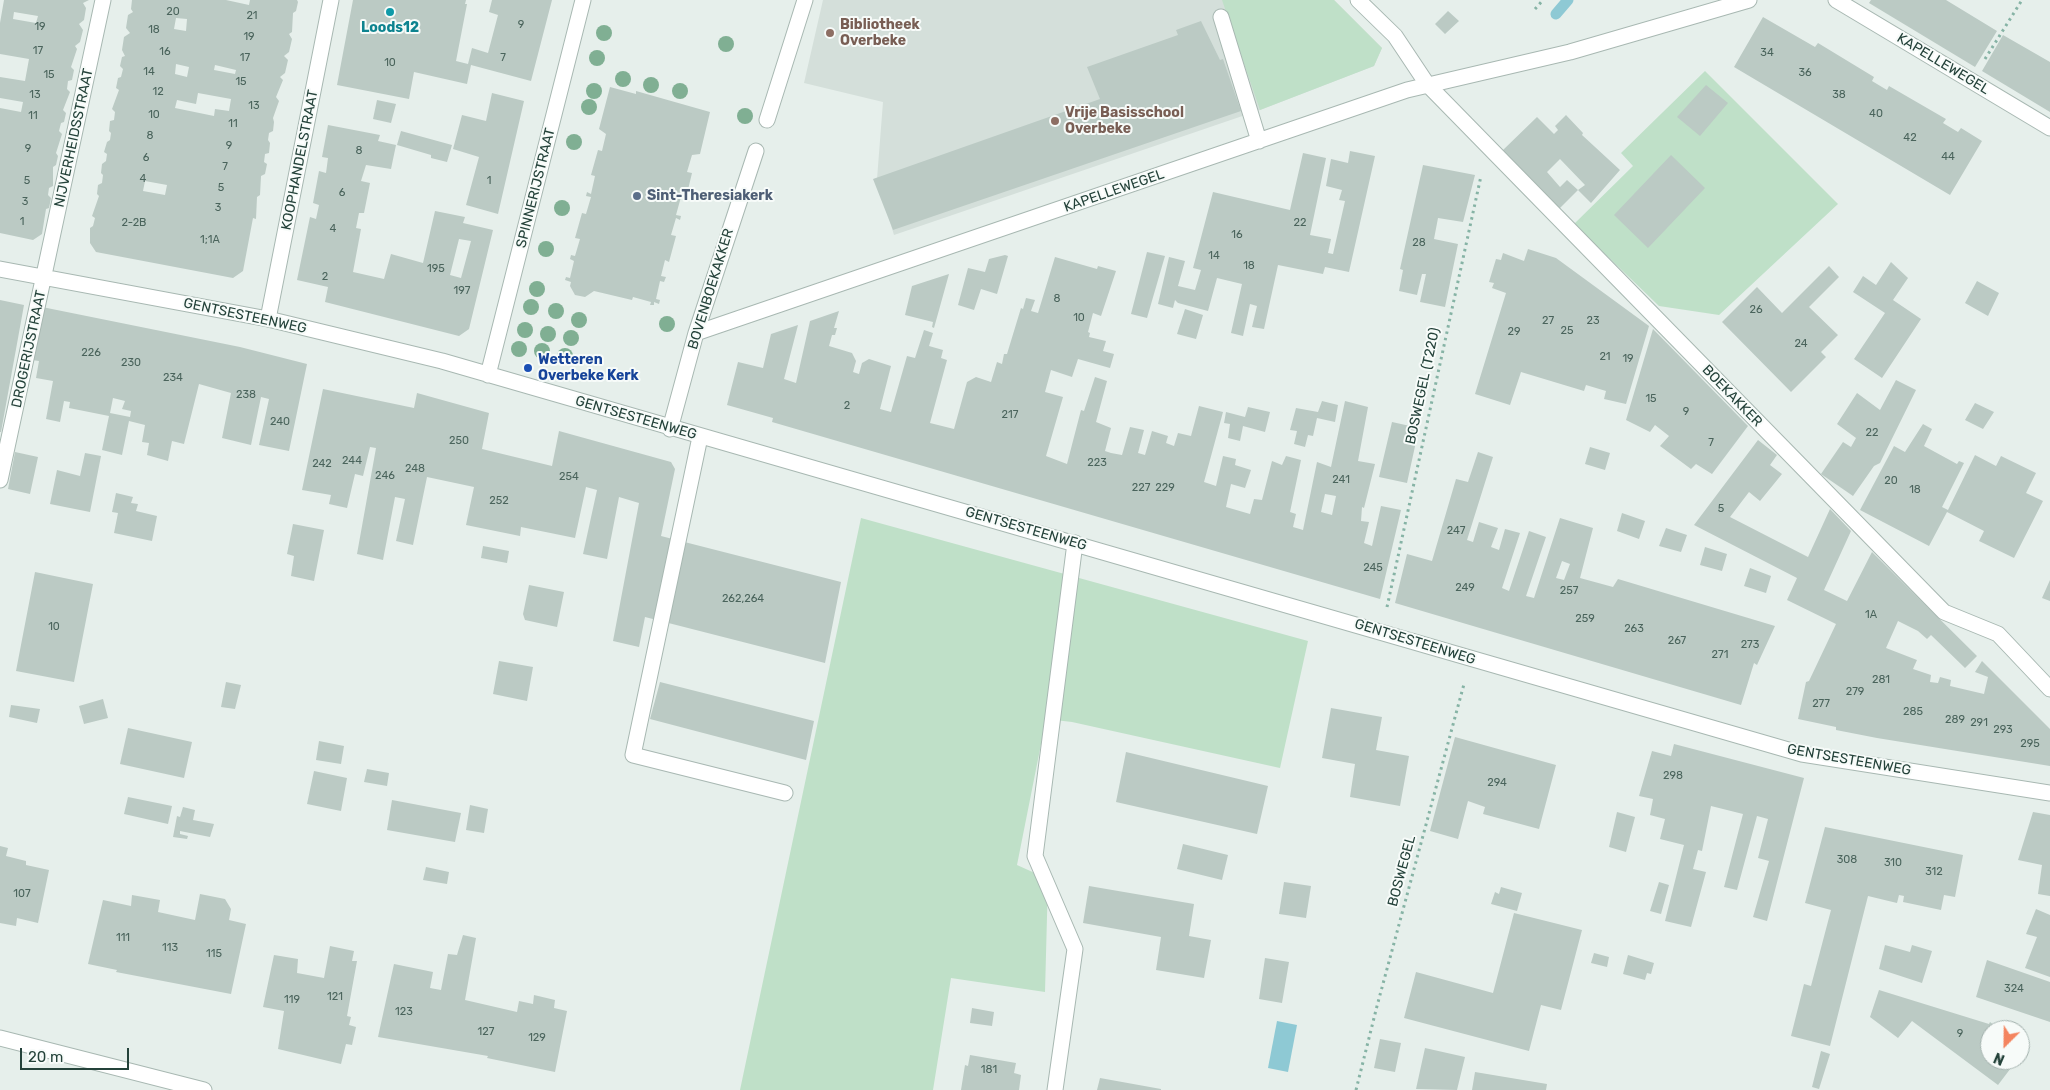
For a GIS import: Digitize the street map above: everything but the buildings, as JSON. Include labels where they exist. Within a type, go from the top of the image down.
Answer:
[{"type":"street","name":"NIJVERHEIDSSTRAAT","points":[[45,277],[103,0]]},
{"type":"street","name":"KOOPHANDELSTRAAT","points":[[268,319],[331,0]]},
{"type":"street","name":"SPINNERIJSTRAAT","points":[[488,375],[583,0]]},
{"type":"street","points":[[767,120],[805,0]]},
{"type":"street","points":[[1358,0],[1395,36],[1427,84]]},
{"type":"street","name":"KAPELLEWEGEL","points":[[696,333],[1427,84],[1570,52],[1750,0]]},
{"type":"street","name":"KAPELLEWEGEL","points":[[1836,0],[2050,128]]},
{"type":"street","points":[[1221,17],[1259,141]]},
{"type":"street","name":"BOEKAKKER","points":[[1427,84],[1944,612],[1998,634],[2050,689]]},
{"type":"street","name":"BOVENBOEKAKKER","points":[[670,429],[696,333],[756,151]]},
{"type":"street","name":"GENTSESTEENWEG","points":[[0,269],[268,319],[442,361],[670,429],[1075,543],[1382,632],[1471,660],[1802,754],[2050,793]]},
{"type":"street","name":"DROGERIJSTRAAT","points":[[0,480],[45,277]]},
{"type":"street","points":[[700,437],[634,755],[785,793]]},
{"type":"street","points":[[1055,1090],[1075,949],[1035,856],[1075,543]]},
{"type":"street","points":[[0,1038],[204,1090]]},
{"type":"path","points":[[1535,9],[1544,0]]},
{"type":"path","points":[[1972,81],[2022,0]]},
{"type":"path","name":"BOSWEGEL (T220)","points":[[1382,632],[1487,146]]},
{"type":"path","name":"BOSWEGEL","points":[[1356,1090],[1471,660]]},
{"type":"shaded area","name":"Vrije Basisschool Overbeke","points":[[823,0],[1334,0],[1382,48],[1374,66],[1260,110],[894,235],[877,179],[883,102],[804,83]]},
{"type":"green space","points":[[1222,0],[1334,0],[1382,48],[1374,66],[1260,110]]},
{"type":"green space","points":[[1705,71],[1838,204],[1719,315],[1659,306],[1574,224],[1633,166],[1621,153]]},
{"type":"green space","points":[[861,518],[1308,641],[1280,768],[1072,722],[1046,719],[1017,865],[1048,879],[1045,992],[951,978],[933,1090],[740,1090]]},
{"type":"water","points":[[1277,1021],[1297,1025],[1288,1072],[1268,1068]]},
{"type":"waterway","points":[[1556,14],[1568,0]]},
{"type":"place","name":"Loods12","points":[[390,12]]},
{"type":"place","name":"Bibliotheek Overbeke","points":[[830,33]]},
{"type":"place","name":"Vrije Basisschool Overbeke","points":[[1055,121]]},
{"type":"place","name":"Sint-Theresiakerk","points":[[637,196]]},
{"type":"place","name":"Wetteren Overbeke Kerk","points":[[528,368]]}]
